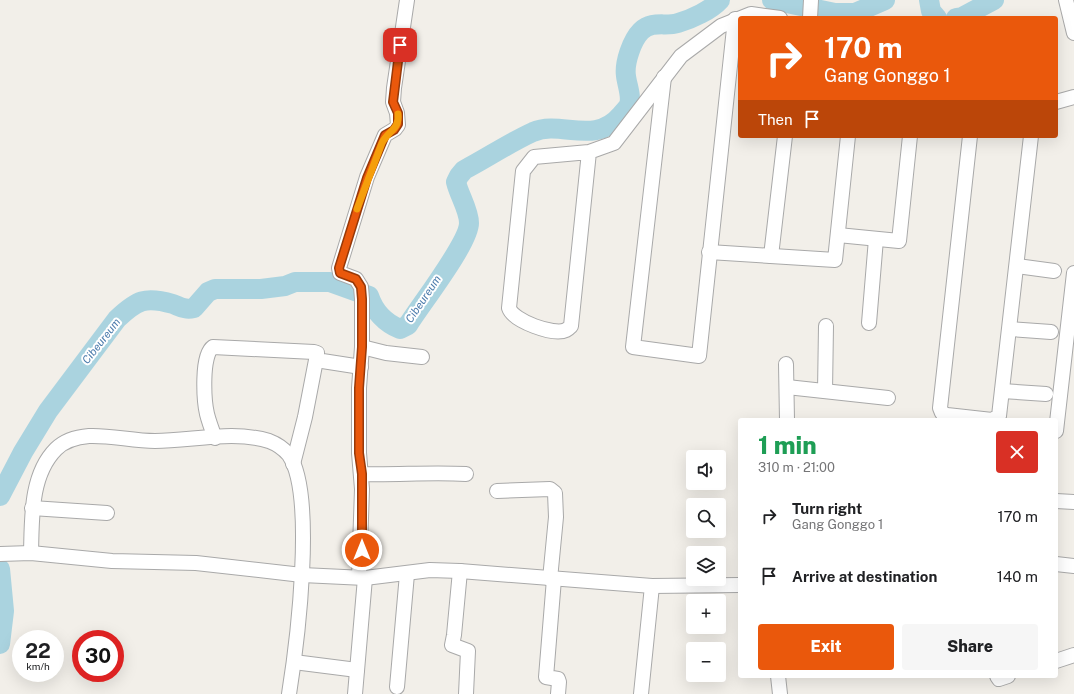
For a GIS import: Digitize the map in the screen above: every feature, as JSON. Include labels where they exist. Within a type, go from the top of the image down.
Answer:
[{"type":"street","points":[[1066,0],[1074,33]]},
{"type":"street","points":[[355,694],[362,578],[362,474],[359,453],[359,388],[362,347],[361,293],[356,279],[340,273],[339,268],[367,178],[385,135],[394,130],[398,124],[398,113],[393,102],[394,88],[407,1]]},
{"type":"street","points":[[745,16],[751,14],[766,16]]},
{"type":"street","points":[[588,152],[571,326],[566,330],[558,331],[540,328],[513,316],[509,308],[523,171],[534,157],[588,152],[614,143],[664,76],[681,56],[721,26],[738,18]]},
{"type":"street","points":[[664,76],[633,347],[700,356],[709,252],[735,19]]},
{"type":"street","points":[[1058,101],[1074,97]]},
{"type":"street","points":[[771,256],[785,138]]},
{"type":"street","points":[[709,252],[835,260],[848,138]]},
{"type":"street","points":[[838,235],[899,241],[910,138]]},
{"type":"street","points":[[970,138],[940,408],[942,413],[947,415],[974,418]]},
{"type":"street","points":[[996,418],[999,416],[1010,329],[1031,138]]},
{"type":"street","points":[[869,323],[876,238]]},
{"type":"street","points":[[1017,266],[1054,270]]},
{"type":"street","points":[[1058,422],[1068,375],[1074,273]]},
{"type":"street","points":[[825,391],[826,326]]},
{"type":"street","points":[[1010,329],[1052,332]]},
{"type":"street","points":[[215,438],[207,413],[204,385],[205,365],[210,349],[213,347],[314,352],[317,353],[316,360],[305,417],[293,464]]},
{"type":"street","points":[[362,347],[386,353],[422,357]]},
{"type":"street","points":[[316,360],[361,367]]},
{"type":"street","points":[[786,364],[787,418]]},
{"type":"street","points":[[787,387],[888,398]]},
{"type":"street","points":[[1002,391],[1046,394]]},
{"type":"street","points":[[31,553],[32,508],[45,465],[56,449],[65,442],[89,436],[142,441],[180,441],[237,436],[270,441],[285,451],[293,464],[301,489],[302,575],[294,662],[289,694]]},
{"type":"street","points":[[362,474],[400,475],[432,472],[466,474]]},
{"type":"street","points":[[497,491],[550,490],[555,492],[556,517],[546,677],[558,679],[558,694]]},
{"type":"street","points":[[1058,501],[1074,502]]},
{"type":"street","points":[[32,508],[107,513]]},
{"type":"street","points":[[4,553],[31,553],[112,561],[196,563],[302,575],[362,578],[407,574],[430,570],[460,570],[552,579],[652,586],[696,587],[738,585]]},
{"type":"street","points":[[1058,564],[1074,566]]},
{"type":"street","points":[[460,570],[452,645],[468,651],[466,694]]},
{"type":"street","points":[[397,688],[407,574]]},
{"type":"street","points":[[641,694],[652,586]]},
{"type":"street","points":[[1058,660],[1074,655]]},
{"type":"street","points":[[294,662],[357,670]]},
{"type":"street","points":[[778,678],[780,694]]},
{"type":"waterway","name":"Cibeureum","points":[[0,496],[23,452],[48,411],[117,319],[130,308],[142,301],[155,300],[191,309],[194,308],[208,292],[215,289],[261,289],[285,286],[295,282],[330,282],[369,296],[374,307],[381,316],[400,329],[408,325],[453,259],[467,232],[469,218],[456,182],[464,170],[533,132],[544,129],[589,131],[600,129],[611,124],[621,115],[630,102],[626,76],[627,58],[641,31],[650,26],[673,24],[689,19],[706,11],[720,0]]},
{"type":"waterway","name":"Cibeureum","points":[[772,0],[835,13],[855,13],[885,0]]},
{"type":"waterway","name":"Cibeureum","points":[[929,0],[931,11],[935,16]]},
{"type":"waterway","name":"Cibeureum","points":[[964,16],[994,0]]},
{"type":"waterway","name":"Cibeureum","points":[[0,569],[4,611],[0,644]]},
{"type":"slow traffic","points":[[357,209],[367,178],[385,135],[394,130],[398,124],[398,114]]},
{"type":"route","points":[[362,550],[362,474],[359,453],[359,388],[362,347],[362,299],[359,282],[356,279],[344,276],[340,273],[339,268],[340,260],[367,178],[385,135],[394,130],[398,124],[398,113],[393,102],[400,45]]}]
